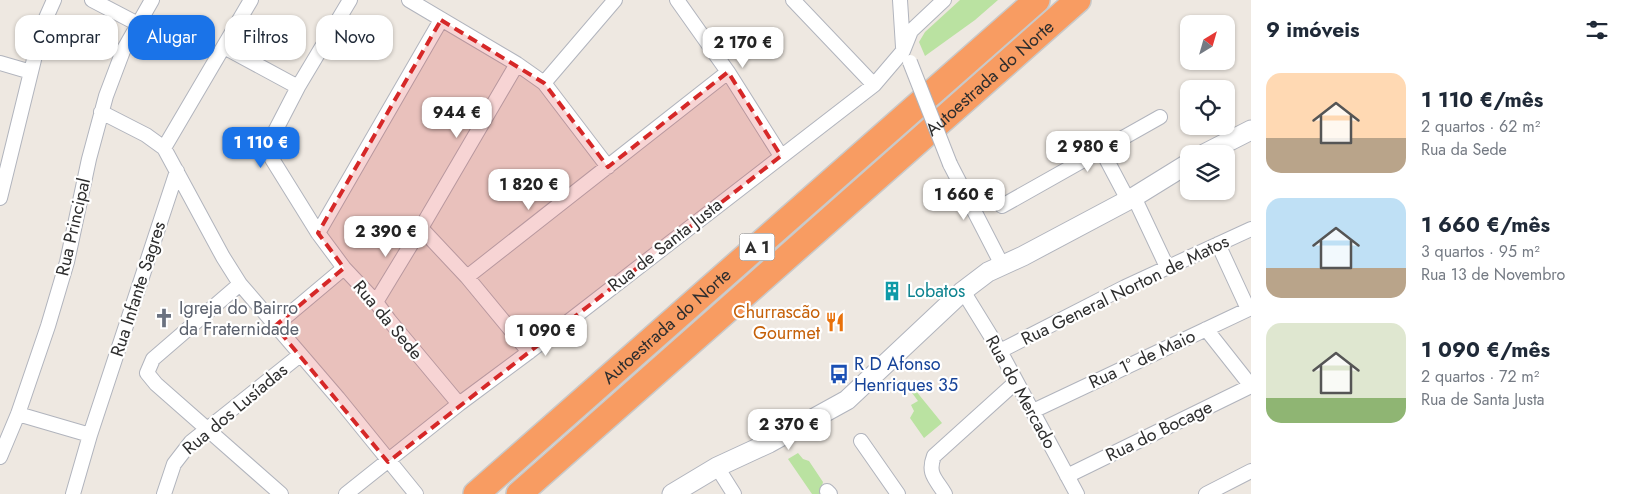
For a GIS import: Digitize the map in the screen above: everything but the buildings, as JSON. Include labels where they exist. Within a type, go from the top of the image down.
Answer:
[{"type":"highway","name":"Autoestrada do Norte","points":[[476,494],[1037,0]]},
{"type":"highway","name":"Autoestrada do Norte","points":[[519,494],[1078,0]]},
{"type":"street","points":[[0,198],[42,27],[54,0]]},
{"type":"street","points":[[92,0],[128,19]]},
{"type":"street","name":"Rua Principal","points":[[143,15],[152,0]]},
{"type":"street","points":[[164,148],[251,0]]},
{"type":"street","name":"Rua da Sede","points":[[350,0],[298,87],[269,143],[272,159],[318,233],[344,268],[376,302],[459,404]]},
{"type":"street","points":[[409,0],[517,64],[544,83],[608,168]]},
{"type":"street","points":[[544,83],[615,0]]},
{"type":"street","points":[[678,0],[728,72],[782,156]]},
{"type":"street","points":[[793,0],[874,85]]},
{"type":"street","points":[[900,0],[906,56],[950,164],[1002,265]]},
{"type":"street","name":"Rua de Santa Justa","points":[[346,494],[459,404],[874,85],[906,56],[911,31],[944,0]]},
{"type":"street","points":[[318,233],[441,20]]},
{"type":"street","name":"Rua Principal","points":[[0,457],[18,414],[48,326],[67,262],[89,159],[102,112],[123,51],[128,42]]},
{"type":"street","points":[[224,47],[298,87]]},
{"type":"street","points":[[0,63],[31,72]]},
{"type":"street","points":[[376,302],[517,64]]},
{"type":"street","points":[[467,277],[728,72]]},
{"type":"street","points":[[102,112],[146,135],[164,148],[223,257],[240,284],[338,398],[388,462],[416,494]]},
{"type":"street","points":[[1002,206],[1160,117]]},
{"type":"street","points":[[1222,145],[1251,130]]},
{"type":"street","points":[[1102,149],[1131,198],[1167,267]]},
{"type":"street","points":[[672,494],[717,467],[769,443],[847,400],[963,291],[988,272],[1023,256],[1131,198],[1180,168]]},
{"type":"street","name":"Rua Infante Sagres","points":[[73,494],[90,435],[177,171]]},
{"type":"street","points":[[421,228],[467,277],[529,352]]},
{"type":"street","name":"Rua General Norton de Matos","points":[[1000,351],[1167,267],[1251,229]]},
{"type":"street","points":[[1218,244],[1250,308]]},
{"type":"street","points":[[275,326],[344,268]]},
{"type":"street","points":[[240,284],[154,359],[147,373],[156,384],[281,494]]},
{"type":"street","name":"Rua do Mercado","points":[[963,291],[1000,351],[1077,494]]},
{"type":"street","name":"Rua 1º de Maio","points":[[1033,411],[1250,308]]},
{"type":"street","points":[[1206,329],[1251,386]]},
{"type":"street","name":"Rua dos Lusíadas","points":[[164,494],[174,464],[191,442],[300,355]]},
{"type":"street","points":[[943,493],[931,472],[930,464],[934,456],[1016,382]]},
{"type":"street","name":"Rua do Bocage","points":[[1067,476],[1251,386]]},
{"type":"street","points":[[18,414],[90,435]]},
{"type":"street","points":[[862,441],[898,494]]},
{"type":"street","points":[[717,467],[734,494]]},
{"type":"street","points":[[1206,494],[1251,471]]},
{"type":"highlighted area","points":[[441,20],[544,83],[608,167],[728,72],[781,156],[388,462],[275,326],[344,268],[318,233]]},
{"type":"green space","points":[[960,0],[998,0],[975,20],[925,56],[919,42],[925,32]]},
{"type":"green space","points":[[907,380],[942,423],[924,438],[910,418],[914,411],[911,405],[918,401],[904,382]]},
{"type":"green space","points":[[798,453],[803,459],[809,461],[823,482],[822,494],[812,494],[788,459]]},
{"type":"place","name":"Lobatos","points":[[892,291]]},
{"type":"place","name":"Igreja do Bairro da Fraternidade","points":[[164,318]]},
{"type":"place","name":"Churrascão Gourmet","points":[[835,322]]},
{"type":"place","name":"R D Afonso Henriques 35","points":[[839,374]]}]
